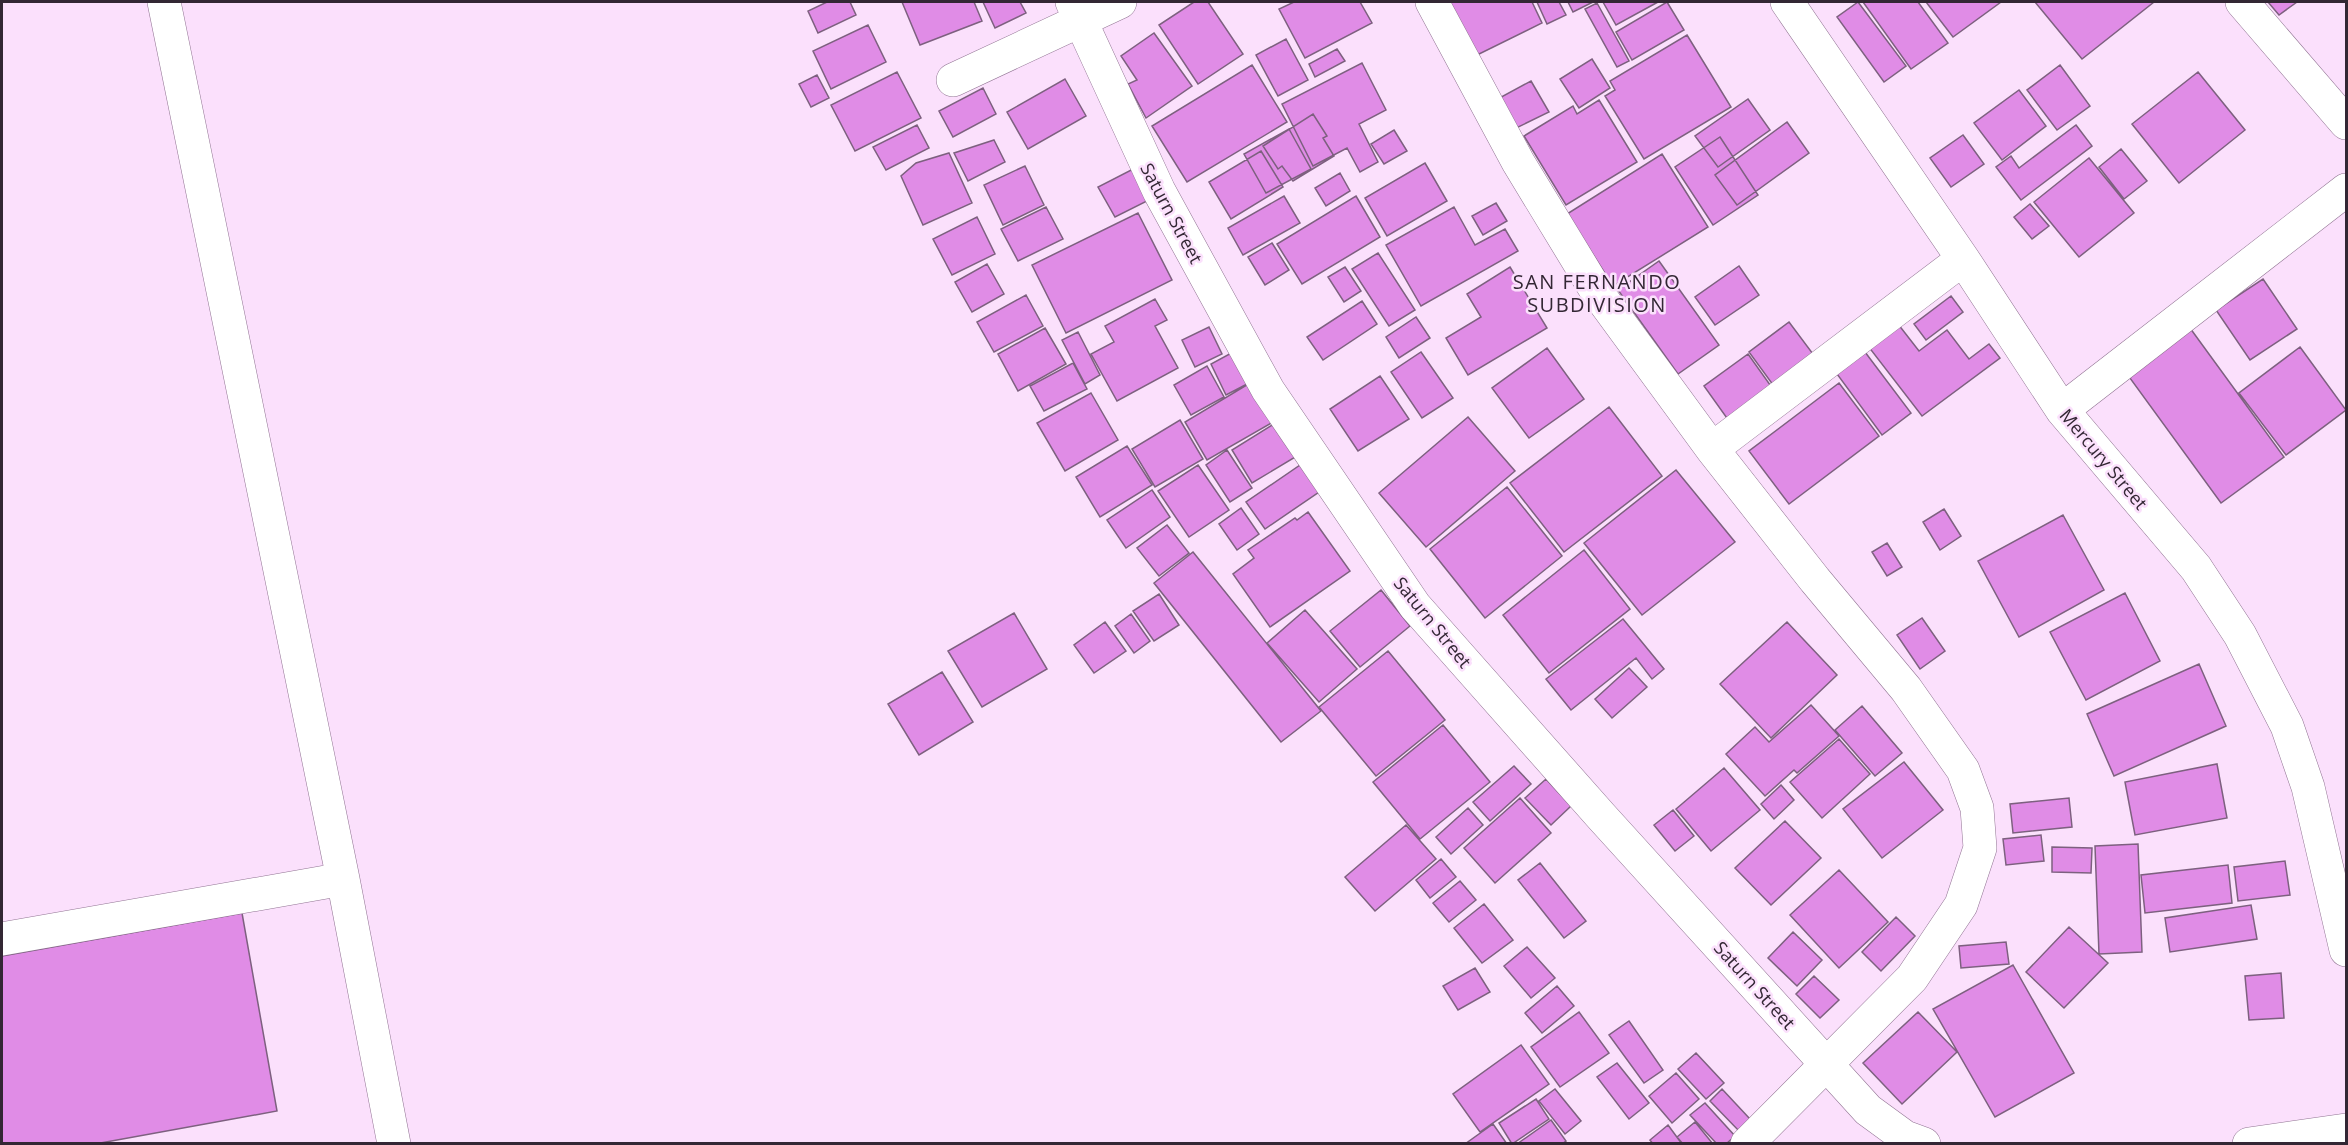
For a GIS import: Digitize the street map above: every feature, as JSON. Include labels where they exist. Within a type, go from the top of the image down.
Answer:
[{"type":"street","points":[[164,2],[343,879],[394,1143]]},
{"type":"street","points":[[953,80],[1076,10],[1120,2]]},
{"type":"street","points":[[1432,2],[1518,162],[1597,292],[1712,449],[1815,580],[1906,689],[1963,770],[1977,808],[1980,848],[1961,905],[1912,978],[1747,1143]]},
{"type":"street","name":"Mercury Street","points":[[1787,2],[2062,410],[2196,568],[2240,635],[2287,726],[2308,787],[2346,950]]},
{"type":"street","points":[[2242,2],[2346,123]]},
{"type":"street","name":"Saturn Street","points":[[1076,10],[1159,190],[1268,390],[1415,606],[1601,816],[1869,1110],[1905,1137],[1924,1143]]},
{"type":"street","points":[[2062,410],[2346,190]]},
{"type":"street","points":[[1712,449],[1963,260]]},
{"type":"street","points":[[2,939],[343,879]]},
{"type":"street","points":[[2249,1143],[2346,1130]]},
{"type":"building","points":[[827,2],[850,2],[856,15],[818,33],[808,11]]},
{"type":"building","points":[[902,2],[974,2],[982,21],[920,45]]},
{"type":"building","points":[[983,2],[1020,2],[1026,13],[995,28]]},
{"type":"building","points":[[1194,2],[1208,2],[1243,54],[1198,84],[1159,25]]},
{"type":"building","points":[[1294,2],[1360,2],[1372,23],[1305,58],[1279,9]]},
{"type":"building","points":[[1438,2],[1532,2],[1542,23],[1471,58]]},
{"type":"building","points":[[1537,2],[1559,2],[1566,15],[1547,24]]},
{"type":"building","points":[[1568,2],[1593,2],[1573,12]]},
{"type":"building","points":[[1603,2],[1658,2],[1616,25]]},
{"type":"building","points":[[1667,2],[1684,30],[1632,60],[1616,32]]},
{"type":"building","points":[[1858,2],[1906,66],[1884,82],[1837,17]]},
{"type":"building","points":[[1863,2],[1918,2],[1948,43],[1911,69]]},
{"type":"building","points":[[1926,2],[2001,2],[1953,37]]},
{"type":"building","points":[[2035,2],[2154,2],[2082,59]]},
{"type":"building","points":[[2268,2],[2297,2],[2279,15]]},
{"type":"building","points":[[1597,3],[1629,61],[1617,67],[1585,9]]},
{"type":"building","points":[[868,25],[886,62],[831,89],[813,51]]},
{"type":"building","points":[[1154,33],[1192,86],[1146,118],[1128,84],[1137,80],[1121,56]]},
{"type":"building","points":[[1687,35],[1731,107],[1644,159],[1605,96],[1615,90],[1610,81]]},
{"type":"building","points":[[1286,39],[1308,80],[1278,96],[1256,55]]},
{"type":"building","points":[[1337,49],[1345,61],[1315,77],[1309,64]]},
{"type":"building","points":[[1592,59],[1610,88],[1579,108],[1560,79]]},
{"type":"building","points":[[1362,63],[1386,110],[1359,124],[1378,162],[1360,172],[1347,148],[1313,166],[1282,104]]},
{"type":"building","points":[[1252,65],[1287,122],[1187,182],[1152,126]]},
{"type":"building","points":[[2060,65],[2090,106],[2057,130],[2027,90]]},
{"type":"building","points":[[897,72],[921,118],[855,151],[831,105]]},
{"type":"building","points":[[2198,72],[2245,130],[2179,183],[2132,124]]},
{"type":"building","points":[[817,75],[829,98],[811,107],[799,84]]},
{"type":"building","points":[[1065,79],[1086,116],[1028,149],[1007,112]]},
{"type":"building","points":[[1531,81],[1549,112],[1508,132],[1492,102]]},
{"type":"building","points":[[983,88],[996,114],[953,137],[939,111]]},
{"type":"building","points":[[2019,90],[2046,126],[2002,160],[1974,123]]},
{"type":"building","points":[[1748,99],[1770,130],[1718,167],[1695,136]]},
{"type":"building","points":[[1599,100],[1637,162],[1566,205],[1524,136],[1573,106],[1577,114]]},
{"type":"building","points":[[1313,114],[1327,136],[1323,138],[1334,156],[1293,181],[1282,166],[1278,169],[1263,146]]},
{"type":"building","points":[[1787,122],[1809,153],[1737,205],[1715,175]]},
{"type":"building","points":[[917,125],[929,148],[886,170],[873,147]]},
{"type":"building","points":[[2076,125],[2092,146],[2021,200],[1996,167],[2011,156],[2019,168]]},
{"type":"building","points":[[1289,129],[1311,169],[1266,193],[1244,154]]},
{"type":"building","points":[[1394,130],[1407,151],[1384,164],[1371,144]]},
{"type":"building","points":[[1963,135],[1984,164],[1951,187],[1930,158]]},
{"type":"building","points":[[1720,137],[1758,195],[1713,225],[1675,167]]},
{"type":"building","points":[[994,140],[1005,162],[968,181],[954,153]]},
{"type":"building","points":[[2121,149],[2147,181],[2124,199],[2099,167]]},
{"type":"building","points":[[1261,151],[1283,187],[1231,219],[1209,182]]},
{"type":"building","points":[[949,153],[972,203],[923,225],[901,176],[916,163]]},
{"type":"building","points":[[1662,154],[1708,227],[1613,286],[1567,214]]},
{"type":"building","points":[[2089,158],[2134,213],[2079,257],[2034,202]]},
{"type":"building","points":[[1425,163],[1447,201],[1387,236],[1365,198]]},
{"type":"building","points":[[1025,166],[1044,205],[1003,225],[984,185]]},
{"type":"building","points":[[1139,166],[1155,197],[1115,217],[1098,187]]},
{"type":"building","points":[[1340,173],[1350,191],[1326,206],[1315,188]]},
{"type":"building","points":[[1284,196],[1300,223],[1243,255],[1228,228]]},
{"type":"building","points":[[1356,196],[1380,237],[1302,284],[1277,244]]},
{"type":"building","points":[[1496,203],[1507,221],[1483,235],[1472,216]]},
{"type":"building","points":[[2030,204],[2049,226],[2032,239],[2014,217]]},
{"type":"building","points":[[1046,207],[1063,239],[1018,261],[1001,229]]},
{"type":"building","points":[[1454,207],[1475,245],[1505,229],[1518,251],[1421,306],[1386,245]]},
{"type":"building","points":[[1138,213],[1172,280],[1066,333],[1032,265]]},
{"type":"building","points":[[977,217],[995,254],[952,275],[933,239]]},
{"type":"building","points":[[1272,243],[1289,270],[1265,285],[1248,257]]},
{"type":"building","points":[[1378,253],[1415,310],[1389,326],[1352,269]]},
{"type":"building","points":[[1659,261],[1719,345],[1678,374],[1618,290]]},
{"type":"building","points":[[987,264],[1004,294],[972,312],[955,282]]},
{"type":"building","points":[[1739,266],[1759,295],[1715,325],[1695,297]]},
{"type":"building","points":[[1345,267],[1361,291],[1344,302],[1328,277]]},
{"type":"building","points":[[1510,267],[1547,328],[1468,375],[1446,338],[1481,317],[1467,294]]},
{"type":"building","points":[[2263,279],[2297,329],[2250,360],[2216,310]]},
{"type":"building","points":[[1026,295],[1043,326],[994,352],[977,322]]},
{"type":"building","points":[[1951,296],[1963,312],[1926,340],[1914,324]]},
{"type":"building","points":[[1155,299],[1167,320],[1155,326],[1178,368],[1117,401],[1091,354],[1114,342],[1105,326]]},
{"type":"building","points":[[1362,301],[1377,324],[1323,360],[1307,337]]},
{"type":"building","points":[[1416,317],[1430,338],[1399,358],[1386,337]]},
{"type":"building","points":[[1789,322],[1816,358],[1776,389],[1749,352]]},
{"type":"building","points":[[1898,324],[1919,351],[1947,330],[1969,359],[1989,344],[2000,358],[1922,416],[1868,346]]},
{"type":"building","points":[[1209,327],[1222,354],[1195,367],[1182,340]]},
{"type":"building","points":[[1045,328],[1066,364],[1018,391],[998,354]]},
{"type":"building","points":[[2190,328],[2284,457],[2221,503],[2127,374]]},
{"type":"building","points":[[1078,332],[1100,375],[1085,384],[1062,340]]},
{"type":"building","points":[[2300,347],[2346,410],[2286,455],[2239,393]]},
{"type":"building","points":[[1547,348],[1584,399],[1529,438],[1492,388]]},
{"type":"building","points":[[1235,351],[1251,382],[1226,395],[1211,364]]},
{"type":"building","points":[[1421,352],[1453,398],[1422,418],[1391,372]]},
{"type":"building","points":[[1865,352],[1911,413],[1882,435],[1837,374]]},
{"type":"building","points":[[1748,354],[1773,389],[1729,421],[1704,386]]},
{"type":"building","points":[[1073,363],[1087,389],[1044,411],[1030,386]]},
{"type":"building","points":[[1207,366],[1224,397],[1191,415],[1174,385]]},
{"type":"building","points":[[1380,376],[1409,419],[1358,451],[1330,409]]},
{"type":"building","points":[[1250,383],[1273,422],[1207,460],[1185,422]]},
{"type":"building","points":[[1839,383],[1879,436],[1789,504],[1749,451]]},
{"type":"building","points":[[1091,393],[1118,440],[1065,471],[1037,423]]},
{"type":"building","points":[[1609,407],[1662,476],[1564,552],[1510,483]]},
{"type":"building","points":[[1468,417],[1515,471],[1426,547],[1379,493]]},
{"type":"building","points":[[1282,419],[1302,453],[1252,483],[1232,450]]},
{"type":"building","points":[[1180,420],[1203,459],[1155,487],[1132,449]]},
{"type":"building","points":[[1127,446],[1152,485],[1100,517],[1076,477]]},
{"type":"building","points":[[1227,450],[1252,488],[1230,502],[1206,465]]},
{"type":"building","points":[[1303,463],[1322,490],[1265,529],[1246,502]]},
{"type":"building","points":[[1198,465],[1229,510],[1189,537],[1158,491]]},
{"type":"building","points":[[1676,470],[1735,542],[1642,615],[1584,543]]},
{"type":"building","points":[[1507,487],[1562,556],[1485,618],[1430,549]]},
{"type":"building","points":[[1152,490],[1170,517],[1126,548],[1107,520]]},
{"type":"building","points":[[1241,508],[1259,534],[1237,550],[1219,524]]},
{"type":"building","points":[[1944,509],[1961,536],[1940,550],[1923,522]]},
{"type":"building","points":[[1308,512],[1350,571],[1270,627],[1233,574],[1254,558],[1248,550],[1295,518],[1297,520]]},
{"type":"building","points":[[2063,515],[2104,590],[2019,637],[1978,561]]},
{"type":"building","points":[[1167,525],[1189,553],[1159,576],[1137,548]]},
{"type":"building","points":[[1887,543],[1902,567],[1887,576],[1872,552]]},
{"type":"building","points":[[1584,550],[1630,609],[1549,673],[1503,615]]},
{"type":"building","points":[[1193,552],[1321,711],[1281,742],[1154,583]]},
{"type":"building","points":[[1381,590],[1410,626],[1360,667],[1330,631]]},
{"type":"building","points":[[2125,593],[2160,661],[2086,700],[2050,632]]},
{"type":"building","points":[[1159,594],[1179,625],[1154,641],[1133,611]]},
{"type":"building","points":[[1305,610],[1357,669],[1319,702],[1267,643]]},
{"type":"building","points":[[1014,613],[1047,669],[982,707],[948,651]]},
{"type":"building","points":[[1131,614],[1150,641],[1134,653],[1115,626]]},
{"type":"building","points":[[1922,618],[1945,651],[1920,669],[1897,635]]},
{"type":"building","points":[[1623,619],[1664,669],[1652,679],[1636,658],[1571,710],[1546,679]]},
{"type":"building","points":[[1105,622],[1126,651],[1094,673],[1074,645]]},
{"type":"building","points":[[1787,622],[1837,675],[1771,738],[1720,684]]},
{"type":"building","points":[[1388,651],[1445,720],[1376,776],[1319,707]]},
{"type":"building","points":[[2199,664],[2226,726],[2114,776],[2087,714]]},
{"type":"building","points":[[1629,668],[1647,687],[1612,718],[1595,699]]},
{"type":"building","points":[[942,672],[973,722],[919,755],[888,704]]},
{"type":"building","points":[[1811,705],[1839,736],[1797,773],[1794,770],[1765,796],[1726,754],[1755,727],[1769,742]]},
{"type":"building","points":[[1862,706],[1902,753],[1875,776],[1835,730]]},
{"type":"building","points":[[1443,725],[1490,782],[1420,839],[1373,782]]},
{"type":"building","points":[[1839,739],[1870,774],[1822,818],[1790,782]]},
{"type":"building","points":[[1904,762],[1943,810],[1882,858],[1843,809]]},
{"type":"building","points":[[2217,764],[2227,818],[2135,835],[2125,782]]},
{"type":"building","points":[[1514,766],[1531,784],[1490,821],[1473,802]]},
{"type":"building","points":[[1724,768],[1760,810],[1711,851],[1676,809]]},
{"type":"building","points":[[1546,779],[1571,806],[1551,825],[1525,798]]},
{"type":"building","points":[[1781,785],[1794,800],[1774,819],[1761,804]]},
{"type":"building","points":[[1520,798],[1551,833],[1495,883],[1464,848]]},
{"type":"building","points":[[2069,798],[2072,827],[2013,833],[2010,804]]},
{"type":"building","points":[[1468,808],[1483,825],[1451,854],[1436,837]]},
{"type":"building","points":[[1673,810],[1694,836],[1675,851],[1654,825]]},
{"type":"building","points":[[1785,821],[1821,858],[1771,905],[1735,868]]},
{"type":"building","points":[[1406,825],[1436,859],[1375,911],[1345,877]]},
{"type":"building","points":[[2041,835],[2044,861],[2006,865],[2003,839]]},
{"type":"building","points":[[2138,844],[2142,952],[2099,954],[2095,846]]},
{"type":"building","points":[[2052,847],[2092,848],[2091,873],[2052,872]]},
{"type":"building","points":[[1441,859],[1456,877],[1430,898],[1416,880]]},
{"type":"building","points":[[2285,861],[2290,895],[2238,901],[2234,867]]},
{"type":"building","points":[[1540,863],[1586,921],[1564,938],[1518,880]]},
{"type":"building","points":[[2228,865],[2232,903],[2145,913],[2141,875]]},
{"type":"building","points":[[1839,870],[1888,922],[1839,968],[1790,915]]},
{"type":"building","points":[[1460,881],[1476,900],[1449,922],[1433,903]]},
{"type":"building","points":[[1484,904],[1513,940],[1482,963],[1454,928]]},
{"type":"building","points":[[2251,905],[2257,939],[2170,952],[2165,918]]},
{"type":"building","points":[[242,913],[277,1111],[95,1144],[2,1144],[2,956]]},
{"type":"building","points":[[1896,917],[1915,936],[1881,971],[1862,952]]},
{"type":"building","points":[[2069,927],[2108,963],[2064,1008],[2026,972]]},
{"type":"building","points":[[1793,932],[1822,960],[1797,986],[1768,958]]},
{"type":"building","points":[[2006,942],[2009,964],[1961,968],[1959,946]]},
{"type":"building","points":[[1527,947],[1555,978],[1531,998],[1504,966]]},
{"type":"building","points":[[2013,965],[2074,1073],[1995,1117],[1933,1009]]},
{"type":"building","points":[[1475,968],[1490,992],[1458,1010],[1443,986]]},
{"type":"building","points":[[2281,973],[2284,1018],[2249,1020],[2245,976]]},
{"type":"building","points":[[1814,976],[1839,1000],[1820,1018],[1796,994]]},
{"type":"building","points":[[1557,986],[1574,1006],[1542,1033],[1525,1013]]},
{"type":"building","points":[[1579,1012],[1609,1053],[1560,1087],[1531,1047]]},
{"type":"building","points":[[1918,1012],[1957,1052],[1902,1104],[1863,1063]]},
{"type":"building","points":[[1629,1021],[1663,1070],[1644,1083],[1609,1035]]},
{"type":"building","points":[[1521,1045],[1549,1084],[1480,1132],[1453,1094]]},
{"type":"building","points":[[1696,1053],[1724,1083],[1706,1099],[1678,1069]]},
{"type":"building","points":[[1617,1063],[1649,1103],[1629,1119],[1597,1077]]},
{"type":"building","points":[[1676,1073],[1699,1099],[1672,1123],[1649,1096]]},
{"type":"building","points":[[1555,1089],[1581,1121],[1565,1134],[1539,1101]]},
{"type":"building","points":[[1722,1089],[1750,1119],[1739,1131],[1710,1101]]},
{"type":"building","points":[[1536,1099],[1549,1119],[1512,1144],[1499,1123]]},
{"type":"building","points":[[1705,1103],[1735,1136],[1726,1144],[1717,1144],[1690,1115]]},
{"type":"building","points":[[1551,1120],[1566,1141],[1562,1144],[1517,1144]]},
{"type":"building","points":[[1695,1122],[1713,1144],[1683,1144],[1677,1137]]},
{"type":"building","points":[[1493,1124],[1507,1144],[1465,1144]]},
{"type":"building","points":[[1668,1125],[1682,1144],[1653,1144],[1650,1140]]},
{"type":"district","name":"SAN FERNANDO SUBDIVISION","points":[[1597,292]]}]
